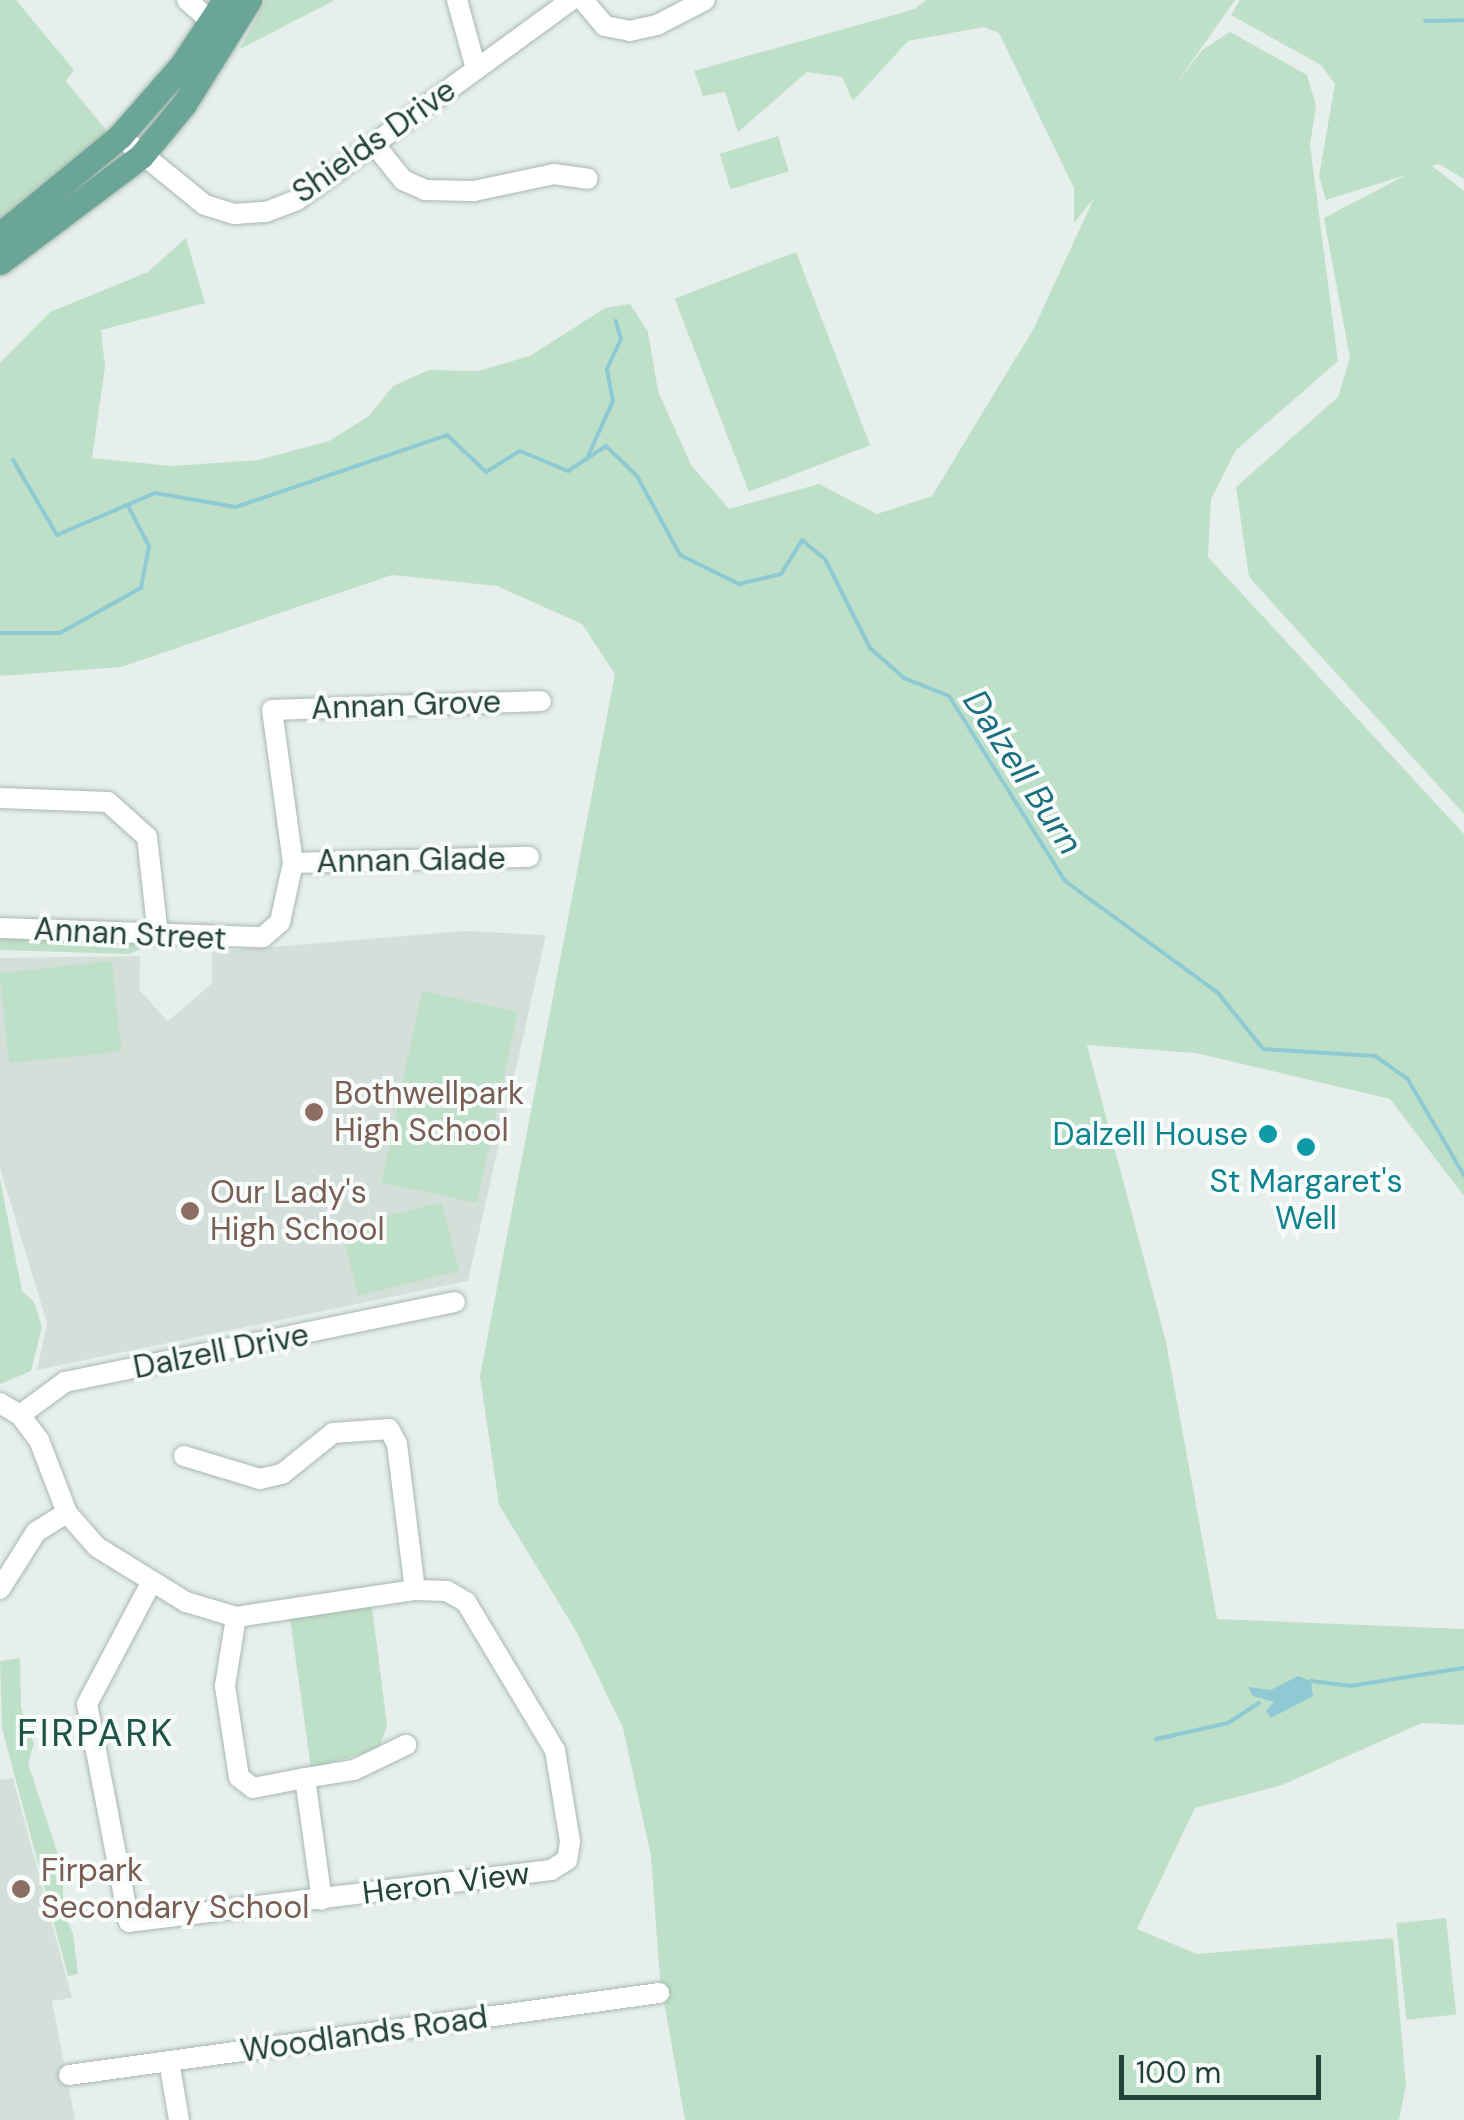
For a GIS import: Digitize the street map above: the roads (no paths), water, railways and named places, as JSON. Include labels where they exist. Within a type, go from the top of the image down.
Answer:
[{"type":"main road","points":[[0,235],[120,136],[222,20],[250,0]]},
{"type":"main road","points":[[0,262],[141,156],[222,20]]},
{"type":"street","points":[[188,0],[222,20]]},
{"type":"street","points":[[457,0],[476,70]]},
{"type":"street","name":"Shields Drive","points":[[120,136],[205,205],[248,214],[297,200],[571,0]]},
{"type":"street","points":[[583,0],[605,26],[630,31],[658,26],[705,0]]},
{"type":"street","points":[[374,144],[403,180],[425,190],[474,190],[554,174],[588,179]]},
{"type":"street","name":"Annan Grove","points":[[272,710],[541,701]]},
{"type":"street","name":"Annan Street","points":[[0,928],[263,937],[280,922],[293,863],[272,710]]},
{"type":"street","points":[[0,798],[108,802],[147,836],[158,935]]},
{"type":"street","name":"Annan Glade","points":[[293,863],[529,857]]},
{"type":"street","name":"Dalzell Drive","points":[[20,1415],[65,1382],[455,1302]]},
{"type":"street","points":[[0,1403],[20,1415]]},
{"type":"street","name":"Heron View","points":[[20,1415],[38,1440],[67,1512],[96,1547],[150,1585],[236,1618],[415,1590],[446,1591],[476,1614],[556,1750],[571,1852],[551,1870],[138,1924],[124,1912],[87,1704],[150,1585]]},
{"type":"street","points":[[184,1456],[260,1479],[282,1474],[333,1433],[388,1429],[397,1444],[415,1590]]},
{"type":"street","points":[[0,1588],[36,1532],[67,1512]]},
{"type":"street","points":[[236,1618],[225,1686],[239,1777],[253,1788],[354,1770],[406,1745]]},
{"type":"street","points":[[305,1778],[322,1900]]},
{"type":"street","name":"Woodlands Road","points":[[69,2075],[659,1993]]},
{"type":"street","points":[[169,2061],[179,2120]]},
{"type":"water","points":[[1298,1676],[1311,1681],[1313,1696],[1271,1718],[1266,1711],[1274,1702],[1253,1696],[1248,1687],[1271,1690]]},
{"type":"waterway","points":[[1425,21],[1464,20]]},
{"type":"waterway","points":[[588,456],[613,401],[607,369],[621,339],[616,321]]},
{"type":"waterway","name":"Dalzell Burn","points":[[13,460],[57,535],[155,493],[236,507],[447,435],[486,472],[520,451],[568,471],[606,446],[637,476],[680,555],[739,584],[781,574],[802,540],[825,559],[870,648],[904,678],[949,696],[1065,881],[1218,993],[1263,1049],[1375,1056],[1407,1078],[1464,1175]]},
{"type":"waterway","points":[[0,633],[60,633],[141,588],[149,546],[128,506]]},
{"type":"waterway","points":[[1311,1681],[1350,1686],[1464,1668]]},
{"type":"waterway","points":[[1173,1736],[1156,1739],[1228,1723],[1259,1703]]},
{"type":"place","name":"Bothwellpark High School","points":[[314,1112]]},
{"type":"place","name":"Dalzell House","points":[[1268,1134]]},
{"type":"place","name":"St Margaret's Well","points":[[1306,1147]]},
{"type":"place","name":"Our Lady's High School","points":[[190,1211]]},
{"type":"place","name":"Firpark Secondary School","points":[[21,1889]]},
{"type":"district","name":"FIRPARK","points":[[96,1734]]}]
